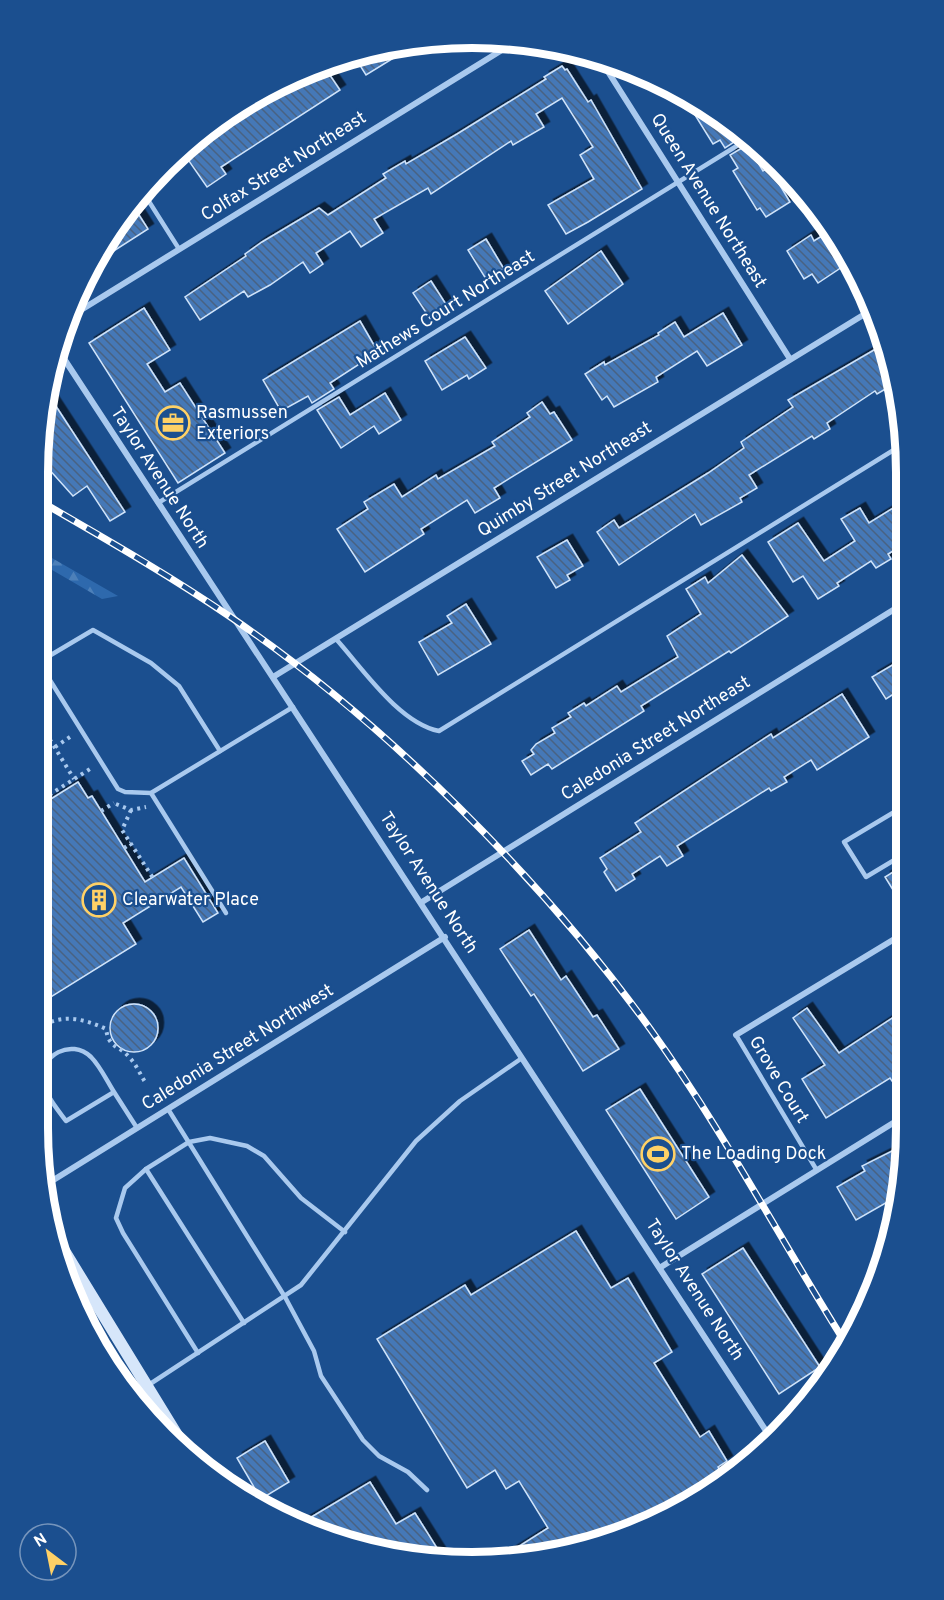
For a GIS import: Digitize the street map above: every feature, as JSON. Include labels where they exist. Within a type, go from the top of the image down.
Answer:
[{"type":"main road","points":[[69,1259],[173,1429]]},
{"type":"street","name":"Colfax Street Northeast","points":[[80,311],[503,49]]},
{"type":"street","name":"Queen Avenue Northeast","points":[[607,71],[790,359]]},
{"type":"street","name":"Quimby Street Northeast","points":[[273,677],[865,314]]},
{"type":"street","name":"Taylor Avenue North","points":[[63,358],[524,1057],[767,1433]]},
{"type":"street","name":"Caledonia Street Northeast","points":[[422,902],[896,608]]},
{"type":"street","name":"Caledonia Street Northwest","points":[[52,1181],[445,937]]},
{"type":"street","points":[[736,1035],[896,938]]},
{"type":"street","points":[[661,1268],[896,1121]]},
{"type":"lane","name":"Mathews Court Northeast","points":[[158,503],[740,144]]},
{"type":"lane","points":[[147,199],[179,249]]},
{"type":"lane","points":[[336,639],[388,699],[423,728],[439,731],[895,448]]},
{"type":"lane","points":[[48,657],[93,630],[151,663],[179,686],[220,751]]},
{"type":"lane","points":[[48,676],[118,789],[125,792],[151,793],[293,707]]},
{"type":"lane","points":[[151,793],[226,913]]},
{"type":"lane","points":[[896,811],[843,842],[866,877],[896,859]]},
{"type":"lane","name":"Grove Court","points":[[736,1035],[816,1169]]},
{"type":"lane","points":[[48,1061],[51,1056],[60,1050],[78,1049],[92,1057],[137,1128]]},
{"type":"lane","points":[[147,1386],[285,1297],[309,1278],[416,1141],[438,1119],[524,1057]]},
{"type":"lane","points":[[48,1094],[66,1121],[114,1092]]},
{"type":"lane","points":[[168,1109],[285,1297],[314,1351],[321,1376],[363,1440],[380,1456],[408,1472],[427,1490]]},
{"type":"lane","points":[[198,1353],[116,1218],[125,1188],[146,1169],[189,1142],[210,1138],[233,1142],[264,1156],[302,1198],[345,1232]]},
{"type":"lane","points":[[146,1169],[244,1323]]},
{"type":"lane","points":[[85,1301],[93,1297]]},
{"type":"path","points":[[55,747],[82,730]]},
{"type":"path","points":[[48,736],[74,779]]},
{"type":"path","points":[[48,796],[101,762]]},
{"type":"path","points":[[101,811],[114,803]]},
{"type":"path","points":[[115,834],[122,830],[131,810]]},
{"type":"path","points":[[122,830],[153,878]]},
{"type":"path","points":[[124,848],[130,843]]},
{"type":"path","points":[[48,1024],[58,1019],[75,1018],[106,1029],[115,1049],[128,1055],[145,1082]]},
{"type":"green space","points":[[48,556],[118,596],[102,599],[48,568]]},
{"type":"building","points":[[399,55],[366,75],[359,63]]},
{"type":"building","points":[[562,66],[565,70],[567,69],[588,102],[591,100],[642,189],[566,234],[548,205],[594,179],[580,155],[593,147],[562,98],[536,114],[544,127],[513,145],[511,141],[431,194],[428,188],[374,219],[383,233],[361,247],[350,231],[316,253],[323,264],[310,273],[303,262],[270,285],[248,297],[244,291],[200,320],[185,297],[246,256],[245,254],[262,242],[319,208],[328,215],[386,178],[383,174],[405,161],[406,164],[457,134],[546,79],[544,77]]},
{"type":"building","points":[[329,73],[340,90],[221,167],[226,174],[207,187],[187,158],[192,153],[236,119],[260,105],[310,80]]},
{"type":"building","points":[[692,109],[736,141],[725,148],[720,140],[713,144]]},
{"type":"building","points":[[744,147],[752,153],[763,171],[768,168],[772,172],[790,202],[766,217],[760,208],[757,210],[733,171],[738,168],[730,155]]},
{"type":"building","points":[[137,212],[148,229],[108,255]]},
{"type":"building","points":[[811,235],[814,241],[824,235],[843,267],[818,283],[812,274],[804,279],[787,251]]},
{"type":"building","points":[[486,239],[504,269],[486,279],[468,250]]},
{"type":"building","points":[[601,251],[623,284],[568,324],[545,291]]},
{"type":"building","points":[[431,281],[449,309],[431,320],[413,293]]},
{"type":"building","name":"Rasmussen Exteriors","points":[[144,308],[170,350],[147,364],[165,392],[180,383],[225,453],[178,483],[89,343]]},
{"type":"building","points":[[723,313],[742,345],[707,366],[697,351],[656,377],[658,382],[614,407],[607,396],[602,400],[585,374],[659,335],[658,333],[675,322],[684,337]]},
{"type":"building","points":[[360,321],[378,352],[330,383],[334,389],[312,403],[308,396],[281,411],[263,380]]},
{"type":"building","points":[[465,337],[486,368],[469,379],[467,375],[442,390],[425,361]]},
{"type":"building","points":[[877,348],[888,388],[877,394],[875,391],[827,423],[830,429],[814,439],[812,436],[749,475],[757,488],[740,498],[742,502],[701,525],[695,514],[619,565],[597,532],[614,520],[619,528],[708,473],[744,448],[741,442],[793,407],[788,400]]},
{"type":"building","points":[[385,393],[401,420],[379,434],[374,426],[341,448],[317,410],[339,397],[350,415]]},
{"type":"building","points":[[542,402],[550,414],[554,412],[572,440],[494,488],[500,498],[475,513],[467,500],[421,529],[424,534],[365,572],[337,529],[368,509],[364,502],[394,484],[402,497],[436,475],[438,479],[495,446],[492,442],[530,417],[527,413]]},
{"type":"building","points":[[54,403],[125,512],[110,521],[87,486],[73,496],[48,468]]},
{"type":"building","points":[[896,506],[896,549],[888,554],[891,559],[876,568],[871,561],[837,583],[839,586],[818,599],[803,576],[793,582],[768,542],[798,523],[824,561],[855,541],[841,519],[860,508],[869,523]]},
{"type":"building","points":[[567,540],[583,566],[567,575],[570,580],[556,588],[537,557]]},
{"type":"building","points":[[742,555],[788,616],[641,706],[644,711],[552,769],[548,764],[531,775],[522,761],[534,754],[531,750],[536,744],[555,733],[552,728],[571,717],[568,713],[584,703],[586,706],[617,686],[621,692],[678,657],[667,636],[701,614],[686,589],[705,577],[708,583]]},
{"type":"building","points":[[466,604],[491,644],[438,675],[419,642],[452,623],[447,616]]},
{"type":"building","points":[[896,663],[896,692],[886,699],[872,677]]},
{"type":"building","points":[[842,694],[869,737],[817,770],[811,760],[784,777],[787,782],[771,791],[769,788],[677,846],[683,856],[667,866],[660,856],[632,874],[635,879],[616,891],[604,872],[607,869],[600,858],[641,832],[635,823],[771,734],[773,738]]},
{"type":"building","name":"Clearwater Place","points":[[78,782],[88,798],[92,796],[145,882],[184,858],[218,913],[203,922],[181,887],[123,923],[136,944],[48,999],[48,801]]},
{"type":"building","points":[[896,870],[896,895],[885,877]]},
{"type":"building","points":[[529,930],[561,980],[566,976],[593,1017],[597,1015],[619,1049],[583,1071],[534,994],[531,996],[500,949]]},
{"type":"building","points":[[129,1004],[139,1004],[154,1014],[158,1028],[154,1042],[148,1048],[139,1052],[129,1052],[114,1042],[110,1033],[110,1023],[120,1008]]},
{"type":"building","points":[[807,1008],[839,1053],[896,1016],[896,1078],[892,1081],[890,1078],[826,1118],[802,1079],[825,1065],[793,1018]]},
{"type":"building","name":"The Loading Dock","points":[[640,1089],[709,1197],[676,1219],[606,1110]]},
{"type":"building","points":[[895,1149],[889,1201],[856,1220],[837,1187],[865,1171],[862,1166]]},
{"type":"building","points":[[576,1231],[611,1288],[628,1278],[672,1352],[654,1363],[700,1437],[709,1431],[727,1461],[718,1467],[721,1471],[684,1495],[634,1520],[582,1538],[514,1549],[548,1528],[519,1481],[506,1489],[495,1470],[467,1488],[377,1339],[465,1285],[471,1295]]},
{"type":"building","points":[[743,1248],[820,1367],[779,1394],[702,1274]]},
{"type":"building","points":[[265,1441],[289,1482],[264,1497],[258,1494],[237,1458]]},
{"type":"building","points":[[370,1482],[396,1524],[415,1513],[438,1550],[362,1538],[308,1519]]},
{"type":"railway","points":[[48,506],[184,587],[290,659],[347,705],[403,755],[511,861],[608,973],[651,1030],[703,1106],[841,1336]]},
{"type":"place","name":"Rasmussen Exteriors","points":[[173,423]]},
{"type":"place","name":"Clearwater Place","points":[[99,900]]},
{"type":"place","name":"The Loading Dock","points":[[658,1154]]}]
